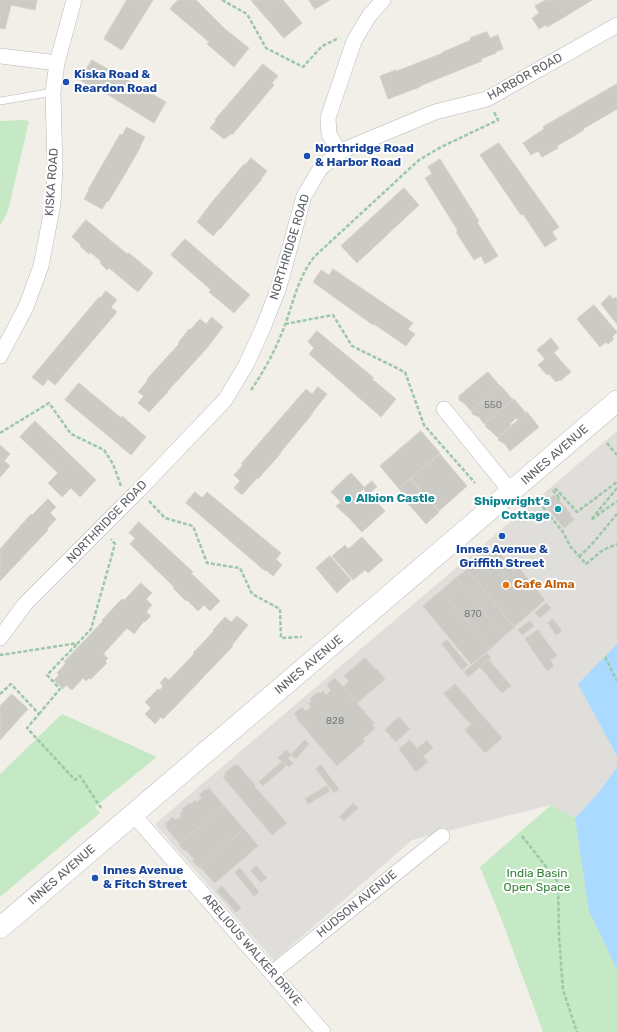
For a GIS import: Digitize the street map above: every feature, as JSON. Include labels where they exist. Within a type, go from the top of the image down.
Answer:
[{"type":"main road","name":"INNES AVENUE","points":[[0,928],[617,401]]},
{"type":"street","name":"KISKA ROAD","points":[[0,356],[26,307],[41,266],[53,204],[55,168],[53,92],[57,63],[74,0]]},
{"type":"street","points":[[339,152],[329,134],[328,118],[354,41],[369,16],[383,0]]},
{"type":"street","name":"HARBOR ROAD","points":[[339,152],[435,112],[487,99],[617,25]]},
{"type":"street","points":[[0,56],[57,63]]},
{"type":"street","name":"NORTHRIDGE ROAD","points":[[0,638],[25,604],[106,534],[138,491],[224,400],[246,365],[279,287],[304,196],[320,169],[339,152]]},
{"type":"street","points":[[444,409],[512,492]]},
{"type":"street","name":"ARELIOUS WALKER DRIVE","points":[[133,814],[323,1032]]},
{"type":"street","name":"HUDSON AVENUE","points":[[272,973],[442,836]]},
{"type":"lane","points":[[0,101],[53,92]]},
{"type":"path","points":[[222,0],[247,14],[266,48],[302,67],[322,46],[339,38],[354,41]]},
{"type":"path","points":[[250,392],[267,363],[285,324],[304,271],[314,256],[419,160],[441,147],[498,120],[487,99]]},
{"type":"path","points":[[285,324],[333,315],[352,346],[405,372],[424,426],[476,483]]},
{"type":"path","points":[[0,433],[49,403],[71,434],[104,450],[114,464],[122,488],[138,491]]},
{"type":"path","points":[[607,443],[617,455]]},
{"type":"path","points":[[558,500],[560,499],[554,489],[577,512],[617,482]]},
{"type":"path","points":[[617,488],[590,520],[617,501]]},
{"type":"path","points":[[154,495],[148,501],[166,518],[193,526],[207,563],[240,568],[252,594],[280,609],[281,638],[302,637]]},
{"type":"path","points":[[539,502],[563,532],[570,546],[586,564],[603,550],[617,544]]},
{"type":"path","points":[[579,557],[593,543],[617,514]]},
{"type":"path","points":[[106,534],[116,534]]},
{"type":"path","points":[[101,808],[80,776],[75,780],[26,728],[60,689],[47,675],[91,629],[116,544],[106,534]]},
{"type":"path","points":[[0,654],[2,655],[78,643]]},
{"type":"path","points":[[605,656],[617,681]]},
{"type":"path","points":[[0,694],[11,684],[39,714]]},
{"type":"path","points":[[522,836],[558,882],[559,936],[563,990],[577,1032]]},
{"type":"shaded area","points":[[617,431],[617,644],[579,684],[617,756],[617,767],[599,792],[575,818],[551,805],[412,840],[274,961],[155,824]]},
{"type":"green space","points":[[0,121],[29,121],[8,211],[0,226]]},
{"type":"green space","points":[[62,714],[157,757],[95,807],[100,813],[0,897],[0,774]]},
{"type":"green space","name":"India Basin Open Space","points":[[551,805],[575,818],[581,812],[617,917],[617,1032],[543,1032],[503,923],[480,867]]},
{"type":"water","points":[[617,644],[617,756],[578,684]]},
{"type":"water","points":[[617,767],[617,969],[589,911],[575,818],[599,792]]},
{"type":"building","points":[[0,0],[37,0],[35,10],[11,5],[5,29],[0,28]]},
{"type":"building","points":[[127,0],[153,0],[122,50],[104,39]]},
{"type":"building","points":[[178,0],[196,0],[225,29],[249,48],[234,67],[207,44],[209,42],[170,9]]},
{"type":"building","points":[[251,0],[283,0],[302,23],[284,38]]},
{"type":"building","points":[[309,0],[330,0],[315,9]]},
{"type":"building","points":[[546,0],[592,0],[547,27],[546,25],[539,29],[532,18],[539,13],[535,6]]},
{"type":"building","points":[[487,32],[490,38],[498,35],[503,49],[481,59],[482,61],[388,99],[380,76],[443,53],[471,40],[470,38]]},
{"type":"building","points":[[92,60],[166,102],[154,123],[97,88],[96,89],[80,80]]},
{"type":"building","points":[[263,64],[278,76],[272,83],[274,85],[233,134],[224,139],[210,128],[216,121],[215,120]]},
{"type":"building","points":[[617,84],[617,109],[583,129],[584,130],[557,146],[558,148],[542,157],[538,151],[531,155],[523,143],[544,129],[543,127]]},
{"type":"building","points":[[127,127],[145,137],[125,174],[102,209],[84,199],[120,134],[122,135]]},
{"type":"building","points":[[499,143],[559,227],[552,232],[557,239],[545,247],[480,155]]},
{"type":"building","points":[[251,158],[267,171],[262,179],[213,236],[197,222],[244,164],[245,165]]},
{"type":"building","points":[[440,159],[479,221],[477,222],[498,256],[485,264],[481,256],[474,260],[425,178],[432,174],[428,167]]},
{"type":"building","points":[[404,188],[419,205],[357,263],[341,246]]},
{"type":"building","points":[[86,220],[127,254],[129,253],[153,273],[138,292],[109,268],[107,270],[100,263],[101,261],[90,252],[89,254],[72,237]]},
{"type":"building","points":[[185,239],[250,295],[234,313],[209,292],[211,290],[171,255]]},
{"type":"building","points":[[333,269],[413,323],[408,329],[415,334],[406,346],[374,324],[373,325],[313,282],[321,270],[329,275]]},
{"type":"building","points":[[106,291],[117,300],[111,307],[117,312],[55,385],[48,379],[43,386],[32,377],[99,297],[100,298]]},
{"type":"building","points":[[610,295],[613,299],[616,297],[617,298],[617,324],[601,304]]},
{"type":"building","points":[[594,305],[617,332],[612,337],[614,339],[608,344],[606,342],[600,347],[577,319]]},
{"type":"building","points":[[212,317],[223,327],[206,349],[149,412],[138,403],[144,396],[138,392],[148,380],[147,379],[179,344],[178,343],[189,329],[190,330],[200,319],[206,324]]},
{"type":"building","points":[[317,331],[374,378],[372,379],[396,399],[381,417],[309,354],[314,348],[308,342]]},
{"type":"building","points":[[551,338],[559,348],[554,353],[571,372],[560,381],[559,380],[556,382],[538,365],[545,359],[537,350]]},
{"type":"building","points":[[488,372],[500,386],[471,411],[459,400],[459,396]]},
{"type":"building","points":[[79,383],[121,418],[122,416],[146,437],[131,455],[65,400]]},
{"type":"building","points":[[500,386],[513,400],[484,424],[479,417],[472,414],[472,410]]},
{"type":"building","points":[[318,387],[327,394],[281,453],[242,495],[234,488],[240,481],[234,475],[243,465],[241,464],[306,389],[312,394]]},
{"type":"building","points":[[514,399],[526,413],[518,420],[516,418],[510,424],[512,426],[497,437],[486,427],[485,423]]},
{"type":"building","points":[[527,412],[539,427],[510,451],[505,444],[498,440],[499,437]]},
{"type":"building","points":[[35,421],[96,480],[80,497],[71,488],[62,497],[48,483],[58,473],[20,437]]},
{"type":"building","points":[[421,431],[440,453],[399,489],[380,466]]},
{"type":"building","points":[[0,445],[10,454],[4,461],[10,466],[0,477]]},
{"type":"building","points":[[440,454],[467,486],[439,511],[411,478]]},
{"type":"building","name":"Albion Castle","points":[[351,473],[365,488],[355,495],[364,504],[371,496],[385,511],[362,532],[336,506],[341,502],[331,492]]},
{"type":"building","points":[[411,479],[439,512],[426,524],[404,499],[406,497],[399,489]]},
{"type":"building","points":[[372,481],[377,487],[368,494],[363,489]]},
{"type":"building","points":[[195,492],[202,498],[207,492],[281,553],[276,559],[282,565],[273,576],[266,570],[265,571],[186,503]]},
{"type":"building","name":"Shipwright’s Cottage","points":[[554,495],[571,514],[570,515],[574,520],[564,528],[544,504]]},
{"type":"building","points":[[48,499],[56,507],[50,513],[56,519],[47,529],[48,530],[0,581],[0,549],[31,514],[32,515]]},
{"type":"building","points":[[139,522],[193,572],[191,573],[220,601],[210,611],[204,605],[198,611],[187,600],[186,601],[173,588],[174,587],[130,544],[135,538],[129,533]]},
{"type":"building","points":[[362,537],[383,560],[368,573],[365,570],[353,580],[332,556],[345,545],[348,549]]},
{"type":"building","name":"Cafe Alma","points":[[494,546],[514,571],[518,567],[545,600],[514,627],[467,570]]},
{"type":"building","points":[[330,556],[351,580],[337,593],[316,568]]},
{"type":"building","points":[[467,570],[515,627],[504,636],[456,578]]},
{"type":"building","points":[[456,578],[504,636],[490,649],[441,591]]},
{"type":"building","points":[[141,583],[152,593],[146,599],[152,605],[146,612],[151,616],[145,622],[144,621],[134,634],[127,628],[104,653],[104,655],[108,658],[105,661],[107,663],[91,679],[89,678],[86,681],[83,678],[72,690],[66,685],[63,689],[54,680],[59,675],[57,673],[66,663],[64,662],[122,599],[124,600]]},
{"type":"building","points":[[441,591],[490,649],[471,664],[423,606]]},
{"type":"building","points":[[546,603],[551,608],[540,618],[535,613]]},
{"type":"building","points":[[237,616],[248,625],[232,645],[233,646],[163,719],[161,717],[155,724],[145,714],[151,708],[145,702],[158,689],[160,690],[163,686],[160,683],[165,677],[169,680],[194,654],[193,653],[225,617],[231,622]]},
{"type":"building","points":[[553,619],[562,631],[556,635],[548,623]]},
{"type":"building","points":[[530,621],[534,626],[522,635],[518,630]]},
{"type":"building","points":[[538,630],[557,656],[550,660],[554,666],[547,671],[525,639]]},
{"type":"building","points":[[447,640],[468,665],[462,670],[442,644]]},
{"type":"building","points":[[487,653],[491,658],[468,677],[464,672]]},
{"type":"building","points":[[365,658],[385,679],[357,703],[343,687],[349,681],[344,676]]},
{"type":"building","points":[[489,660],[511,686],[502,693],[480,667]]},
{"type":"building","points":[[335,678],[374,723],[372,725],[375,728],[363,739],[365,741],[337,766],[294,714],[302,707],[306,711],[311,707],[308,704],[312,701],[310,699],[318,692],[320,694],[323,691],[326,695],[331,690],[327,685]]},
{"type":"building","points":[[455,684],[482,715],[471,725],[444,694]]},
{"type":"building","points":[[12,694],[28,709],[0,740],[0,706]]},
{"type":"building","points":[[482,715],[502,738],[485,753],[465,730]]},
{"type":"building","points":[[399,717],[410,729],[396,742],[385,730]]},
{"type":"building","points":[[305,740],[309,744],[296,759],[291,755]]},
{"type":"building","points":[[410,740],[428,762],[416,772],[399,749]]},
{"type":"building","points":[[427,741],[433,748],[423,756],[417,749]]},
{"type":"building","points":[[286,750],[291,755],[288,758],[293,763],[289,767],[278,758]]},
{"type":"building","points":[[282,762],[286,766],[263,786],[259,782]]},
{"type":"building","points":[[238,765],[255,785],[254,786],[287,823],[272,835],[223,777],[225,776],[225,773],[233,766]]},
{"type":"building","points":[[321,765],[339,789],[334,793],[316,769]]},
{"type":"building","points":[[327,786],[330,791],[308,804],[305,799]]},
{"type":"building","points":[[209,788],[224,806],[180,844],[167,829],[166,823],[173,817],[176,820],[182,816],[180,814],[183,810],[182,809],[195,800],[197,802],[202,798],[199,795]]},
{"type":"building","points":[[353,803],[358,808],[344,821],[340,817]]},
{"type":"building","points":[[224,806],[244,829],[199,868],[192,860],[194,859],[179,845]]},
{"type":"building","points":[[244,829],[258,846],[215,883],[200,867]]},
{"type":"building","points":[[256,866],[267,878],[261,882],[251,871]]},
{"type":"building","points":[[240,868],[259,892],[254,896],[235,873]]},
{"type":"building","points":[[222,886],[241,908],[236,912],[217,891]]},
{"type":"place","name":"Kiska Road & Reardon Road","points":[[66,82]]},
{"type":"place","name":"Northridge Road & Harbor Road","points":[[307,156]]},
{"type":"place","name":"Albion Castle","points":[[348,499]]},
{"type":"place","name":"Shipwright’s Cottage","points":[[558,509]]},
{"type":"place","name":"Innes Avenue & Griffith Street","points":[[502,536]]},
{"type":"place","name":"Cafe Alma","points":[[506,585]]},
{"type":"place","name":"Innes Avenue & Fitch Street","points":[[95,878]]}]
